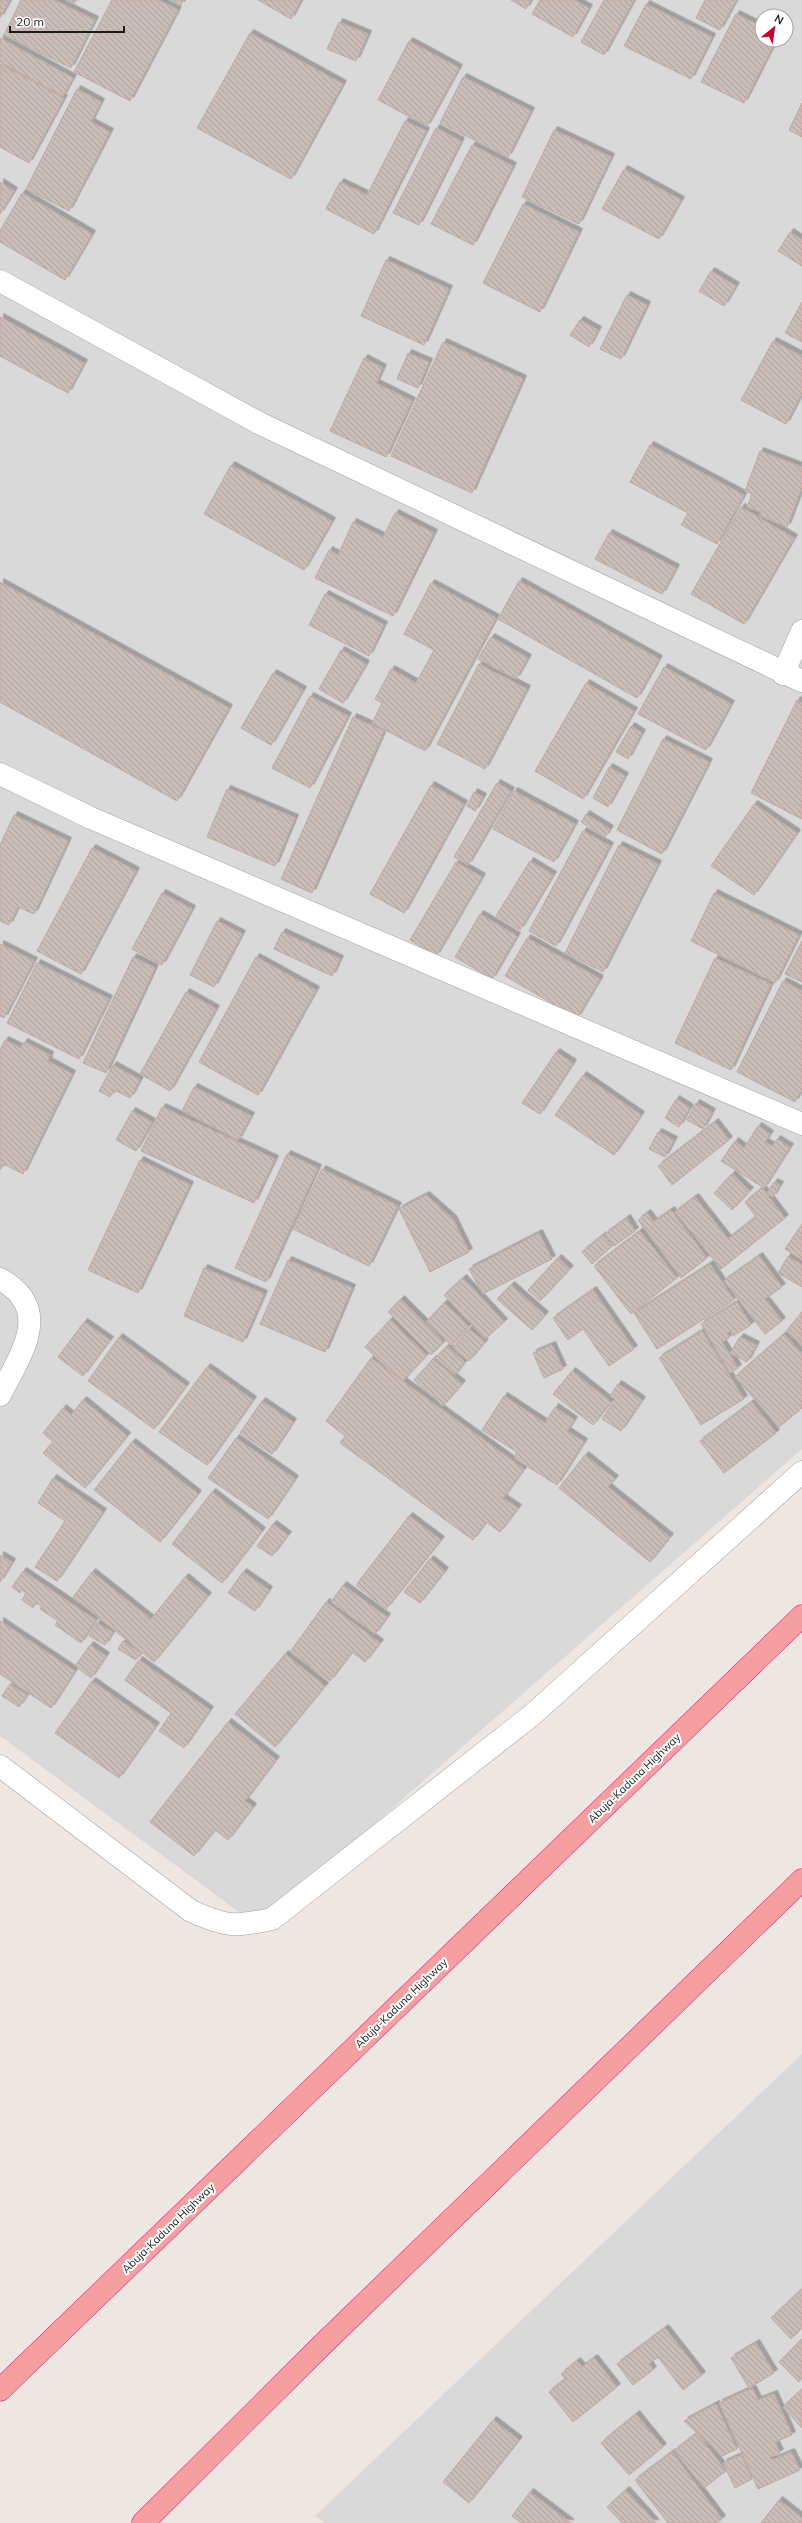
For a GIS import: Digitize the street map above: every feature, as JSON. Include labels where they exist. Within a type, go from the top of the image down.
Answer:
[{"type":"highway","name":"Abuja-Kaduna Highway","points":[[0,2390],[802,1616]]},
{"type":"highway","points":[[143,2523],[321,2346],[802,1880]]},
{"type":"street","points":[[0,281],[259,422],[793,678],[802,631]]},
{"type":"street","points":[[0,774],[98,821],[802,1124]]},
{"type":"street","points":[[0,1279],[15,1288],[31,1314],[28,1339],[0,1396]]},
{"type":"street","points":[[0,1766],[191,1911],[219,1923],[239,1926],[272,1919],[532,1715],[802,1472]]},
{"type":"shaded area","points":[[0,0],[802,0],[802,1449],[258,1926],[0,1736]]},
{"type":"shaded area","points":[[802,2054],[802,2523],[325,2523],[315,2516]]},
{"type":"building","points":[[0,0],[10,0],[0,18]]},
{"type":"building","points":[[21,0],[54,0],[95,20],[71,68],[4,35]]},
{"type":"building","points":[[68,0],[76,0],[74,4]]},
{"type":"building","points":[[112,0],[158,0],[178,10],[130,101],[74,72]]},
{"type":"building","points":[[172,0],[183,0],[181,5]]},
{"type":"building","points":[[258,0],[301,0],[291,19]]},
{"type":"building","points":[[511,0],[531,0],[526,9]]},
{"type":"building","points":[[540,0],[574,0],[589,8],[573,37],[532,14]]},
{"type":"building","points":[[604,0],[634,0],[604,55],[581,42]]},
{"type":"building","points":[[705,0],[736,0],[720,30],[696,18]]},
{"type":"building","points":[[646,4],[712,37],[691,79],[624,46]]},
{"type":"building","points":[[736,14],[754,23],[754,48],[772,48],[744,103],[701,82]]},
{"type":"building","points":[[339,22],[368,34],[356,61],[327,49]]},
{"type":"building","points":[[250,33],[343,84],[291,179],[197,128]]},
{"type":"building","points":[[0,38],[73,78],[63,96],[0,62]]},
{"type":"building","points":[[409,41],[459,68],[427,126],[378,100]]},
{"type":"building","points":[[0,64],[64,98],[29,163],[0,147]]},
{"type":"building","points":[[463,77],[531,111],[508,157],[440,123]]},
{"type":"building","points":[[77,89],[101,102],[91,122],[110,132],[69,211],[26,189]]},
{"type":"building","points":[[802,103],[802,137],[789,130]]},
{"type":"building","points":[[405,121],[426,131],[374,234],[326,209],[340,182],[367,195]]},
{"type":"building","points":[[436,128],[461,141],[419,225],[393,213]]},
{"type":"building","points":[[554,130],[611,157],[579,224],[522,197]]},
{"type":"building","points":[[472,145],[513,166],[473,245],[431,224]]},
{"type":"building","points":[[624,169],[681,200],[659,239],[602,209]]},
{"type":"building","points":[[0,182],[14,191],[0,214]]},
{"type":"building","points":[[22,193],[92,234],[65,280],[0,242],[0,231]]},
{"type":"building","points":[[523,204],[579,232],[540,312],[483,283]]},
{"type":"building","points":[[790,232],[802,240],[802,266],[778,251]]},
{"type":"building","points":[[386,260],[449,289],[424,345],[361,316]]},
{"type":"building","points":[[711,271],[736,286],[724,306],[699,291]]},
{"type":"building","points":[[627,295],[647,305],[621,359],[600,349]]},
{"type":"building","points":[[802,302],[802,342],[785,333]]},
{"type":"building","points":[[0,317],[84,363],[68,393],[0,356]]},
{"type":"building","points":[[580,320],[598,330],[589,347],[570,335]]},
{"type":"building","points":[[773,341],[802,356],[802,393],[786,424],[741,400]]},
{"type":"building","points":[[443,342],[523,379],[472,493],[391,456]]},
{"type":"building","points":[[408,353],[429,362],[418,388],[397,379]]},
{"type":"building","points":[[364,358],[383,368],[376,383],[412,401],[386,457],[330,431]]},
{"type":"building","points":[[650,445],[744,495],[717,544],[681,525],[688,513],[630,482]]},
{"type":"building","points":[[760,451],[802,467],[802,487],[787,527],[760,516],[761,512],[747,507],[752,494],[745,491]]},
{"type":"building","points":[[231,465],[332,521],[304,570],[204,514]]},
{"type":"building","points":[[741,507],[794,538],[744,624],[691,594]]},
{"type":"building","points":[[395,513],[434,533],[393,616],[315,578],[329,550],[338,555],[353,522],[383,537]]},
{"type":"building","points":[[609,533],[676,568],[662,594],[595,559]]},
{"type":"building","points":[[519,581],[659,659],[637,698],[498,619]]},
{"type":"building","points":[[0,582],[229,708],[177,801],[0,702]]},
{"type":"building","points":[[431,583],[496,618],[425,751],[372,723],[382,703],[375,699],[391,669],[416,683],[434,650],[404,634]]},
{"type":"building","points":[[325,594],[384,625],[369,656],[309,625]]},
{"type":"building","points":[[491,637],[528,658],[516,679],[478,659]]},
{"type":"building","points":[[341,650],[366,664],[343,703],[319,689]]},
{"type":"building","points":[[479,664],[527,689],[485,769],[437,744]]},
{"type":"building","points":[[664,667],[731,704],[706,750],[638,714]]},
{"type":"building","points":[[273,673],[303,690],[271,745],[241,728]]},
{"type":"building","points":[[586,683],[634,711],[583,799],[535,771]]},
{"type":"building","points":[[310,696],[348,716],[310,788],[272,768]]},
{"type":"building","points":[[797,700],[802,703],[802,819],[751,793]]},
{"type":"building","points":[[353,717],[384,731],[312,893],[281,879]]},
{"type":"building","points":[[631,726],[642,733],[628,759],[616,752]]},
{"type":"building","points":[[663,739],[709,762],[662,854],[617,830]]},
{"type":"building","points":[[609,767],[625,776],[608,807],[593,798]]},
{"type":"building","points":[[497,783],[511,791],[468,865],[454,857]]},
{"type":"building","points":[[431,785],[464,804],[404,913],[370,894]]},
{"type":"building","points":[[227,789],[295,818],[275,866],[207,837]]},
{"type":"building","points":[[514,791],[575,824],[554,862],[493,829]]},
{"type":"building","points":[[474,792],[483,797],[475,811],[467,806]]},
{"type":"building","points":[[754,804],[797,833],[754,895],[711,866]]},
{"type":"building","points":[[586,814],[610,829],[605,837],[581,822]]},
{"type":"building","points":[[14,815],[68,841],[34,914],[18,907],[9,925],[0,921],[0,845]]},
{"type":"building","points":[[583,831],[610,846],[556,946],[529,931]]},
{"type":"building","points":[[619,845],[658,864],[603,972],[565,953]]},
{"type":"building","points":[[92,848],[136,871],[81,974],[37,951]]},
{"type":"building","points":[[530,861],[553,875],[520,930],[496,916]]},
{"type":"building","points":[[456,862],[482,877],[436,956],[410,940]]},
{"type":"building","points":[[162,893],[192,909],[162,965],[132,949]]},
{"type":"building","points":[[714,893],[799,935],[775,983],[691,941]]},
{"type":"building","points":[[480,914],[517,936],[492,979],[455,957]]},
{"type":"building","points":[[217,921],[242,934],[214,987],[190,975]]},
{"type":"building","points":[[282,932],[340,959],[332,976],[274,949]]},
{"type":"building","points":[[527,938],[600,979],[577,1018],[505,976]]},
{"type":"building","points":[[802,941],[802,982],[785,974]]},
{"type":"building","points":[[0,944],[34,961],[4,1018],[0,1016]]},
{"type":"building","points":[[133,957],[155,968],[106,1073],[83,1063]]},
{"type":"building","points":[[256,957],[316,990],[258,1095],[199,1062]]},
{"type":"building","points":[[715,958],[771,984],[731,1070],[675,1043]]},
{"type":"building","points":[[37,963],[109,999],[79,1059],[7,1023]]},
{"type":"building","points":[[783,981],[802,991],[802,1089],[795,1102],[737,1072]]},
{"type":"building","points":[[186,992],[216,1009],[170,1091],[140,1074]]},
{"type":"building","points":[[5,1040],[21,1048],[24,1042],[50,1055],[48,1061],[72,1074],[23,1174],[4,1164],[0,1170],[0,1050]]},
{"type":"building","points":[[556,1052],[573,1063],[540,1114],[522,1103]]},
{"type":"building","points":[[113,1065],[140,1080],[130,1098],[114,1090],[110,1097],[99,1091]]},
{"type":"building","points":[[583,1075],[641,1115],[614,1155],[555,1115]]},
{"type":"building","points":[[194,1087],[251,1116],[238,1140],[182,1111]]},
{"type":"building","points":[[676,1099],[690,1108],[679,1127],[665,1118]]},
{"type":"building","points":[[696,1103],[712,1112],[703,1129],[687,1120]]},
{"type":"building","points":[[162,1107],[275,1159],[254,1203],[141,1151]]},
{"type":"building","points":[[132,1111],[152,1122],[136,1151],[116,1140]]},
{"type":"building","points":[[715,1122],[729,1140],[672,1185],[658,1166]]},
{"type":"building","points":[[758,1126],[770,1134],[765,1142],[772,1146],[777,1139],[790,1147],[764,1188],[721,1161],[735,1141],[744,1148]]},
{"type":"building","points":[[658,1132],[674,1140],[665,1157],[649,1149]]},
{"type":"building","points":[[287,1154],[318,1168],[266,1282],[235,1268]]},
{"type":"building","points":[[140,1160],[190,1185],[138,1293],[88,1270]]},
{"type":"building","points":[[322,1169],[398,1206],[369,1266],[293,1229]]},
{"type":"building","points":[[732,1174],[750,1191],[732,1210],[714,1193]]},
{"type":"building","points":[[774,1182],[780,1185],[773,1197],[767,1193]]},
{"type":"building","points":[[762,1188],[785,1218],[721,1269],[675,1212],[695,1197],[728,1239],[756,1217],[745,1202]]},
{"type":"building","points":[[426,1195],[453,1219],[469,1252],[430,1272],[399,1209]]},
{"type":"building","points":[[671,1210],[707,1258],[681,1278],[638,1220],[647,1213],[654,1222]]},
{"type":"building","points":[[627,1218],[635,1231],[614,1246],[605,1234]]},
{"type":"building","points":[[802,1224],[802,1260],[785,1249]]},
{"type":"building","points":[[640,1231],[677,1278],[631,1314],[594,1266]]},
{"type":"building","points":[[539,1233],[552,1259],[483,1294],[469,1269]]},
{"type":"building","points":[[603,1235],[612,1246],[592,1264],[582,1252]]},
{"type":"building","points":[[759,1256],[782,1287],[765,1299],[782,1321],[765,1334],[724,1281]]},
{"type":"building","points":[[788,1256],[802,1265],[802,1287],[778,1273]]},
{"type":"building","points":[[558,1258],[570,1269],[540,1301],[528,1290]]},
{"type":"building","points":[[288,1260],[352,1288],[325,1352],[260,1324]]},
{"type":"building","points":[[710,1264],[734,1300],[657,1349],[634,1313]]},
{"type":"building","points":[[204,1268],[264,1294],[243,1342],[184,1316]]},
{"type":"building","points":[[463,1278],[504,1322],[485,1339],[444,1295]]},
{"type":"building","points":[[511,1285],[545,1315],[532,1330],[497,1299]]},
{"type":"building","points":[[593,1290],[634,1349],[609,1366],[583,1329],[568,1340],[553,1318]]},
{"type":"building","points":[[401,1299],[444,1342],[431,1355],[388,1312]]},
{"type":"building","points":[[737,1302],[751,1325],[733,1336],[730,1331],[727,1333],[729,1338],[722,1342],[738,1368],[730,1373],[701,1324]]},
{"type":"building","points":[[444,1303],[469,1326],[452,1346],[426,1322]]},
{"type":"building","points":[[802,1312],[802,1345],[786,1331]]},
{"type":"building","points":[[390,1320],[427,1355],[402,1382],[365,1347]]},
{"type":"building","points":[[84,1322],[110,1340],[83,1376],[58,1357]]},
{"type":"building","points":[[469,1329],[485,1342],[469,1361],[453,1348]]},
{"type":"building","points":[[702,1331],[744,1399],[701,1425],[659,1358]]},
{"type":"building","points":[[784,1334],[802,1354],[802,1408],[779,1427],[735,1377]]},
{"type":"building","points":[[119,1337],[186,1386],[154,1429],[88,1381]]},
{"type":"building","points":[[740,1337],[756,1345],[747,1362],[730,1353]]},
{"type":"building","points":[[552,1345],[563,1369],[544,1378],[533,1353]]},
{"type":"building","points":[[447,1346],[465,1362],[455,1375],[435,1358]]},
{"type":"building","points":[[371,1358],[524,1469],[503,1498],[518,1508],[500,1532],[486,1522],[473,1540],[340,1443],[345,1436],[326,1421]]},
{"type":"building","points":[[433,1359],[462,1384],[443,1406],[414,1380]]},
{"type":"building","points":[[207,1367],[253,1400],[207,1465],[159,1432]]},
{"type":"building","points":[[572,1371],[611,1402],[593,1425],[553,1394]]},
{"type":"building","points":[[618,1384],[642,1400],[621,1431],[602,1419],[615,1399],[610,1396]]},
{"type":"building","points":[[504,1396],[545,1423],[555,1407],[574,1420],[567,1431],[584,1442],[557,1485],[514,1458],[517,1452],[482,1430]]},
{"type":"building","points":[[83,1400],[127,1436],[85,1488],[43,1453],[53,1442],[43,1433],[63,1408],[71,1415]]},
{"type":"building","points":[[262,1401],[293,1422],[272,1454],[240,1433]]},
{"type":"building","points":[[752,1402],[776,1433],[724,1473],[700,1441]]},
{"type":"building","points":[[236,1438],[295,1479],[268,1519],[208,1478]]},
{"type":"building","points":[[132,1442],[198,1494],[160,1542],[94,1490]]},
{"type":"building","points":[[585,1455],[615,1479],[608,1487],[670,1537],[650,1562],[559,1488]]},
{"type":"building","points":[[53,1478],[103,1512],[57,1581],[35,1567],[65,1521],[38,1503]]},
{"type":"building","points":[[212,1492],[262,1531],[222,1583],[172,1544]]},
{"type":"building","points":[[409,1516],[441,1540],[386,1609],[356,1585]]},
{"type":"building","points":[[273,1524],[288,1535],[272,1556],[257,1546]]},
{"type":"building","points":[[0,1555],[12,1562],[0,1582]]},
{"type":"building","points":[[430,1559],[445,1571],[420,1603],[404,1592]]},
{"type":"building","points":[[23,1571],[96,1620],[81,1643],[55,1625],[58,1621],[40,1609],[42,1606],[36,1603],[33,1608],[22,1600],[26,1593],[22,1590],[20,1593],[12,1587]]},
{"type":"building","points":[[92,1572],[151,1619],[185,1577],[208,1596],[154,1662],[73,1597]]},
{"type":"building","points":[[243,1572],[269,1590],[255,1611],[228,1593]]},
{"type":"building","points":[[343,1585],[387,1617],[375,1634],[331,1602]]},
{"type":"building","points":[[326,1602],[380,1643],[365,1662],[352,1652],[330,1681],[290,1652]]},
{"type":"building","points":[[0,1621],[75,1671],[51,1708],[0,1674]]},
{"type":"building","points":[[97,1623],[113,1632],[105,1645],[89,1636]]},
{"type":"building","points":[[123,1641],[141,1653],[136,1660],[118,1649]]},
{"type":"building","points":[[90,1645],[106,1656],[91,1678],[75,1666]]},
{"type":"building","points":[[285,1654],[325,1686],[275,1747],[235,1714]]},
{"type":"building","points":[[139,1660],[210,1710],[184,1748],[159,1731],[171,1713],[125,1680]]},
{"type":"building","points":[[92,1681],[156,1726],[119,1778],[55,1733]]},
{"type":"building","points":[[10,1684],[27,1695],[19,1707],[2,1696]]},
{"type":"building","points":[[228,1722],[276,1760],[245,1801],[253,1807],[228,1840],[215,1830],[194,1856],[150,1822]]},
{"type":"building","points":[[802,2289],[802,2328],[791,2339],[771,2318]]},
{"type":"building","points":[[665,2328],[702,2375],[683,2390],[658,2357],[649,2364],[653,2370],[633,2385],[617,2364]]},
{"type":"building","points":[[802,2339],[802,2378],[799,2382],[779,2362]]},
{"type":"building","points":[[756,2343],[774,2373],[749,2388],[731,2358]]},
{"type":"building","points":[[594,2358],[617,2387],[573,2422],[549,2392],[566,2379],[561,2374],[577,2361],[582,2367]]},
{"type":"building","points":[[752,2388],[758,2400],[774,2394],[792,2435],[775,2442],[780,2453],[770,2457],[772,2460],[791,2452],[800,2470],[758,2489],[719,2403]]},
{"type":"building","points":[[802,2389],[802,2428],[783,2407]]},
{"type":"building","points":[[716,2404],[737,2449],[722,2456],[684,2421]]},
{"type":"building","points":[[636,2414],[663,2447],[629,2475],[601,2443]]},
{"type":"building","points":[[493,2420],[519,2440],[469,2503],[443,2482]]},
{"type":"building","points":[[697,2433],[726,2471],[704,2488],[674,2451]]},
{"type":"building","points":[[672,2452],[722,2519],[717,2523],[668,2523],[635,2480]]},
{"type":"building","points":[[741,2455],[752,2479],[735,2488],[723,2463]]},
{"type":"building","points":[[626,2490],[656,2523],[622,2523],[607,2507]]},
{"type":"building","points":[[530,2492],[571,2523],[521,2523],[512,2516]]},
{"type":"building","points":[[779,2500],[802,2518],[802,2523],[761,2523]]}]
